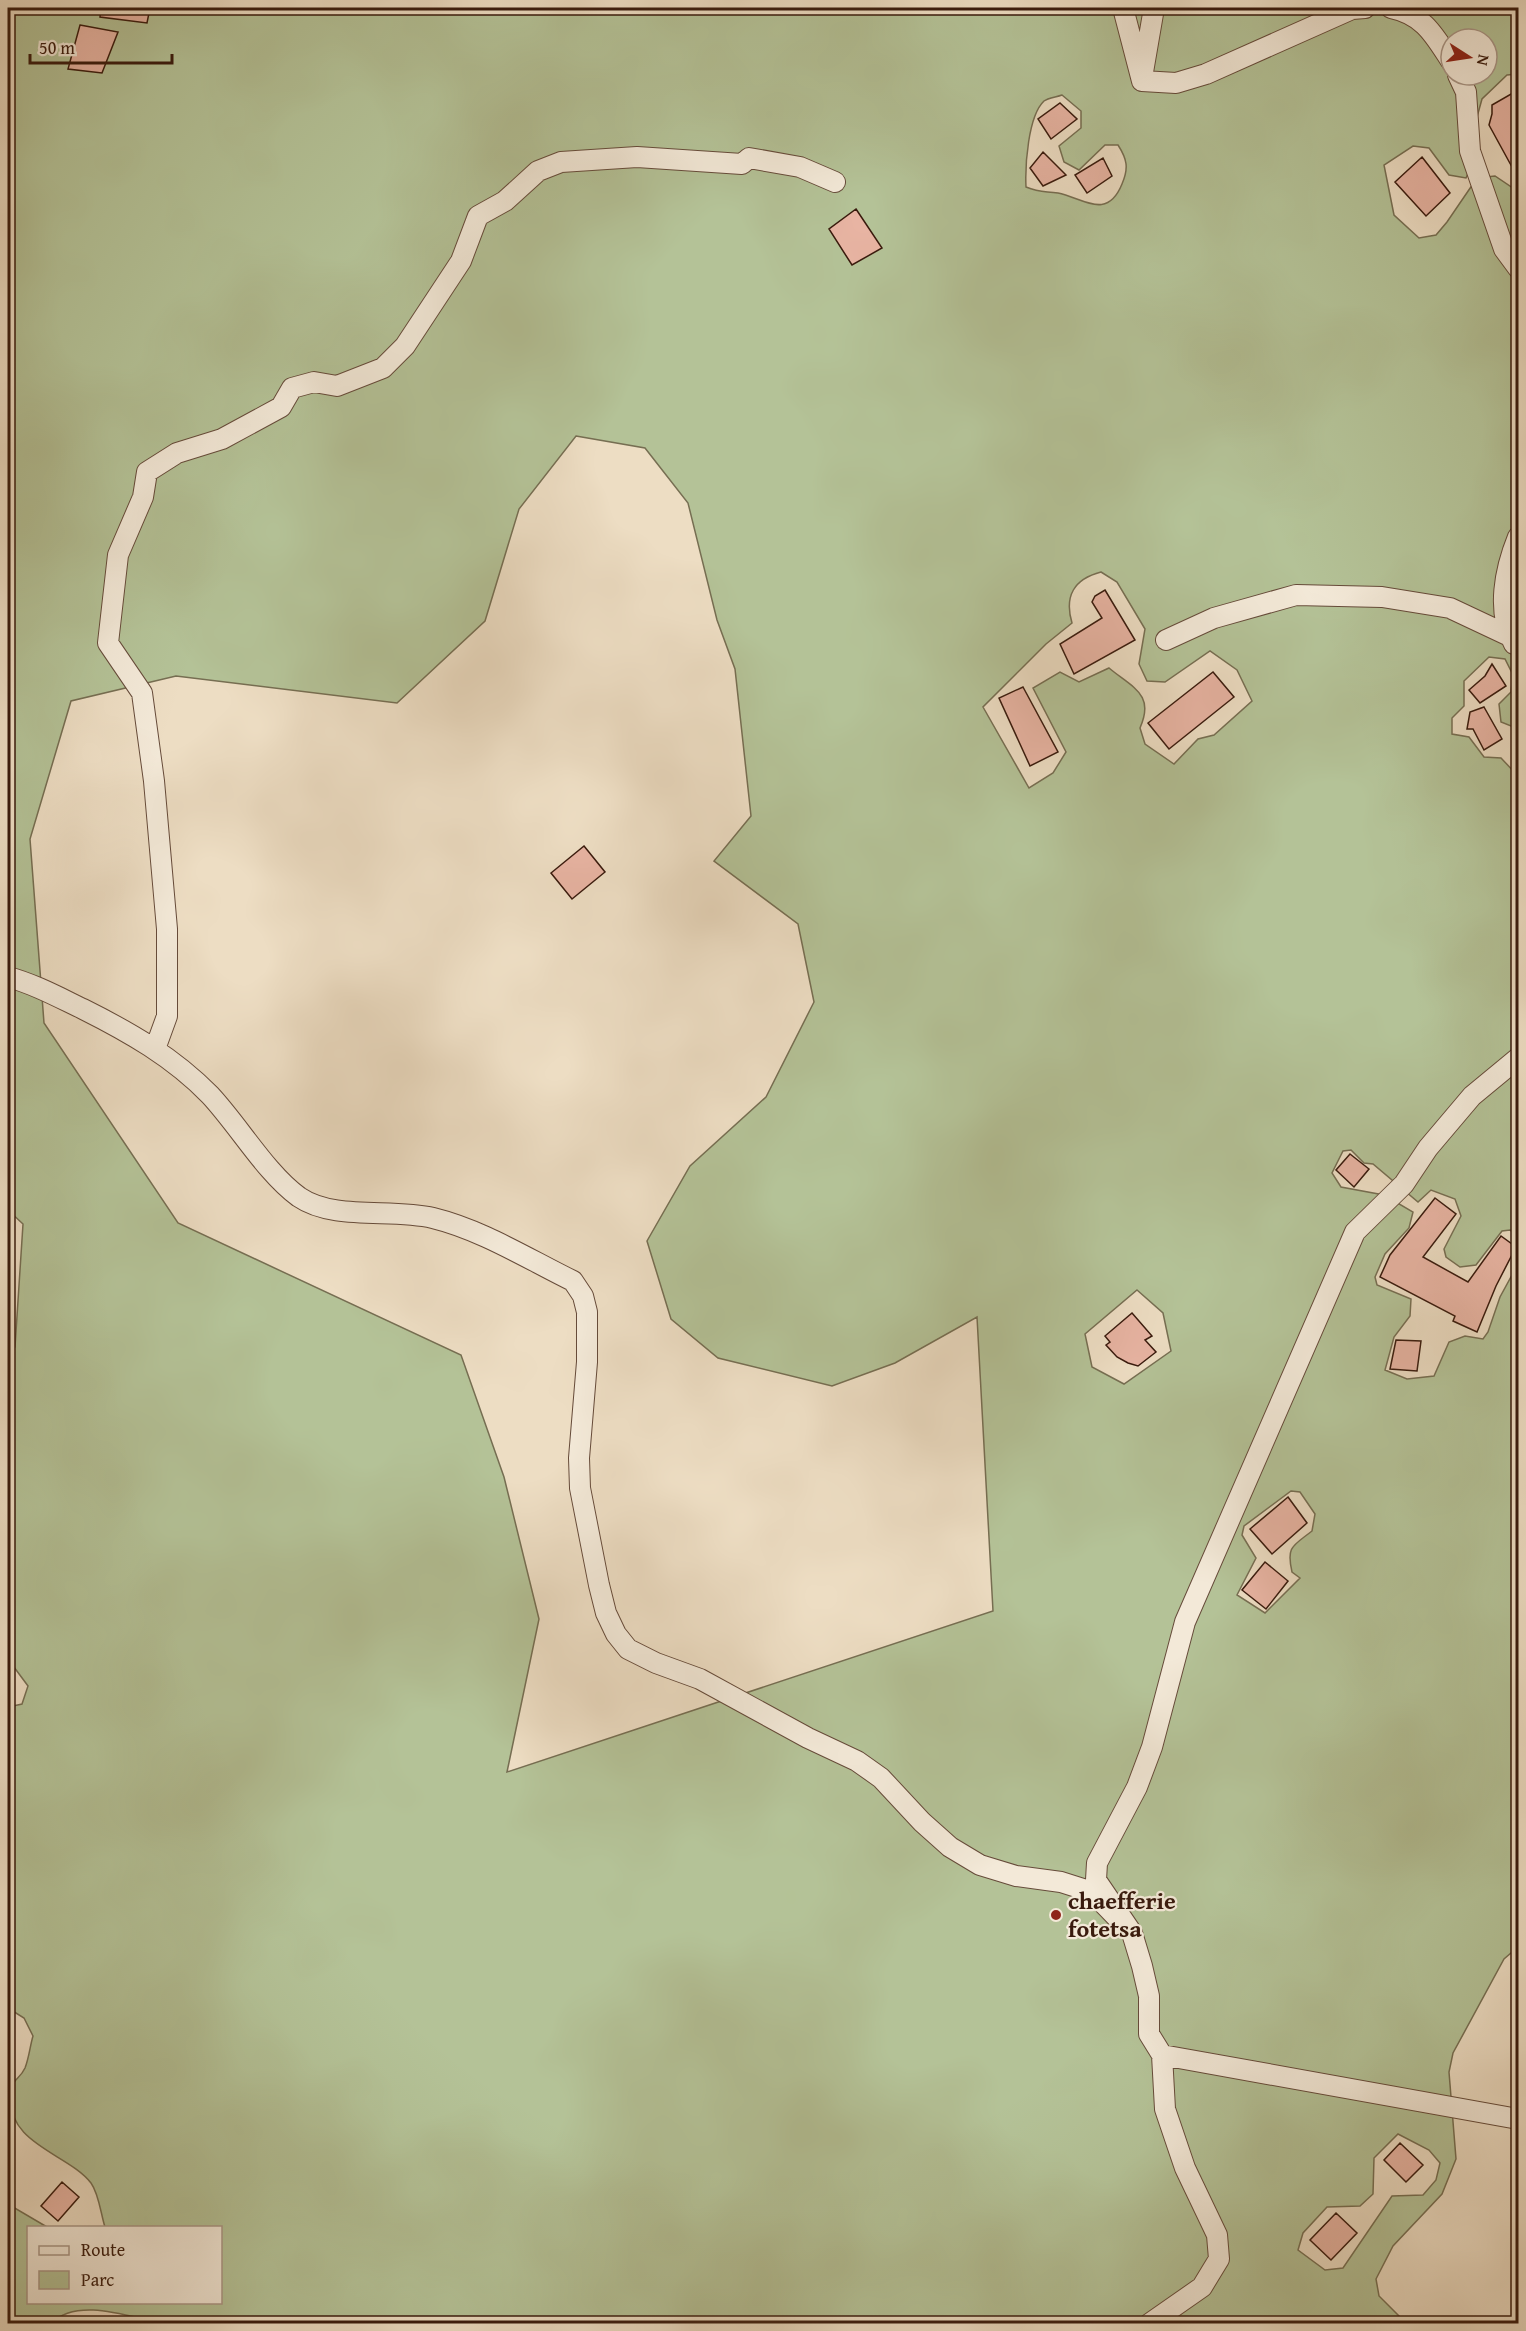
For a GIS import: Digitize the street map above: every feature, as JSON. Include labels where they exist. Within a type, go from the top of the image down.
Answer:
[{"type":"street","points":[[1123,8],[1142,81]]},
{"type":"street","points":[[1142,81],[1154,8]]},
{"type":"street","points":[[1142,81],[1176,82],[1206,74],[1352,9],[1365,8]]},
{"type":"street","points":[[1391,8],[1404,10],[1422,20],[1439,44]]},
{"type":"street","points":[[1464,87],[1466,92],[1470,151],[1504,249],[1518,268]]},
{"type":"street","points":[[155,1049],[167,1016],[167,929],[154,782],[142,693],[108,643],[118,555],[143,497],[147,472],[177,453],[222,439],[281,407],[292,388],[314,382],[337,386],[383,368],[405,346],[461,261],[478,216],[506,201],[538,171],[561,162],[626,158],[742,164],[750,158],[800,167],[835,182]]},
{"type":"street","points":[[1516,643],[1503,605],[1511,555],[1518,537]]},
{"type":"street","points":[[1166,640],[1214,618],[1296,596],[1382,597],[1450,608],[1516,643]]},
{"type":"street","points":[[8,977],[58,996],[121,1028],[155,1049],[188,1074],[209,1095],[279,1179],[300,1198],[318,1207],[332,1210],[405,1214],[456,1225],[479,1234],[573,1281],[583,1296],[587,1312],[587,1362],[579,1458],[580,1488],[606,1613],[616,1634],[628,1649],[656,1663],[700,1679],[856,1761],[882,1778],[922,1822],[950,1847],[980,1865],[1016,1876],[1061,1882],[1083,1888],[1098,1898],[1132,1933]]},
{"type":"street","points":[[1149,2324],[1203,2287],[1219,2259],[1217,2235],[1185,2168],[1165,2109],[1162,2055],[1149,2034],[1149,1996],[1132,1933],[1096,1880],[1097,1863],[1137,1786],[1152,1747],[1185,1622],[1355,1232],[1404,1184],[1428,1148],[1472,1096],[1518,1058]]},
{"type":"street","points":[[1162,2055],[1518,2119]]},
{"type":"green space","points":[[8,8],[1518,8],[1518,74],[1507,75],[1499,83],[1499,27],[1439,27],[1439,87],[1494,87],[1482,99],[1477,117],[1479,149],[1466,178],[1449,175],[1429,148],[1413,146],[1384,165],[1394,215],[1419,238],[1436,235],[1477,178],[1495,176],[1513,188],[1518,184],[1518,727],[1501,722],[1499,704],[1511,692],[1513,675],[1505,659],[1489,657],[1464,681],[1464,706],[1452,718],[1452,734],[1469,737],[1484,757],[1501,758],[1518,776],[1518,1237],[1510,1230],[1502,1231],[1476,1265],[1460,1267],[1446,1257],[1444,1249],[1461,1216],[1455,1199],[1431,1190],[1418,1202],[1373,1164],[1364,1163],[1351,1150],[1343,1151],[1332,1173],[1341,1187],[1384,1195],[1413,1212],[1409,1228],[1385,1254],[1375,1277],[1377,1285],[1411,1299],[1410,1316],[1394,1337],[1385,1370],[1407,1379],[1434,1376],[1449,1342],[1465,1336],[1483,1339],[1488,1332],[1500,1297],[1518,1264],[1518,1947],[1504,1959],[1453,2053],[1449,2072],[1456,2159],[1442,2194],[1393,2246],[1376,2279],[1379,2296],[1406,2323],[151,2324],[147,2320],[123,2314],[84,2310],[61,2316],[51,2323],[19,2323],[8,2314],[8,2204],[45,2226],[27,2226],[27,2304],[222,2304],[222,2226],[105,2226],[91,2183],[69,2164],[28,2137],[18,2125],[12,2112],[13,2085],[25,2068],[33,2036],[24,2018],[8,2008],[8,1884],[11,1805],[8,1781],[8,1707],[22,1704],[28,1686],[8,1659],[8,1355],[15,1347],[23,1224],[8,1210]],"holes":[[[1062,95],[1081,111],[1081,128],[1059,146],[1064,162],[1079,170],[1105,145],[1118,145],[1126,164],[1124,178],[1116,195],[1109,202],[1102,204],[1026,187],[1031,129],[1034,118],[1044,101]],[[576,436],[645,448],[688,503],[717,620],[735,669],[751,816],[714,861],[798,924],[814,1002],[766,1097],[690,1166],[647,1241],[671,1319],[718,1358],[832,1386],[895,1363],[977,1317],[993,1611],[507,1772],[539,1619],[504,1477],[461,1355],[178,1223],[44,1023],[30,839],[71,701],[176,676],[397,703],[485,621],[519,509]],[[1101,572],[1117,582],[1145,629],[1139,664],[1147,681],[1165,682],[1210,651],[1237,670],[1252,701],[1214,735],[1198,739],[1174,764],[1145,744],[1140,728],[1145,707],[1143,699],[1133,687],[1109,668],[1079,682],[1060,672],[1033,688],[1066,752],[1053,773],[1029,788],[983,707],[1046,644],[1072,623],[1069,605],[1073,590],[1084,579]],[[1137,1290],[1163,1313],[1171,1351],[1124,1384],[1092,1367],[1085,1334]],[[1291,1491],[1300,1492],[1315,1514],[1312,1531],[1296,1544],[1291,1552],[1292,1572],[1300,1578],[1265,1613],[1237,1595],[1256,1558],[1242,1535],[1244,1526]],[[1398,2134],[1429,2150],[1440,2163],[1436,2180],[1423,2195],[1392,2196],[1343,2268],[1325,2270],[1298,2250],[1303,2233],[1327,2207],[1360,2206],[1373,2194],[1374,2158]]]},
{"type":"building","points":[[101,8],[150,8],[147,23],[100,17]]},
{"type":"building","points":[[80,25],[118,32],[102,73],[68,69]]},
{"type":"building","points":[[1518,90],[1518,178],[1489,125],[1492,105]]},
{"type":"building","points":[[1060,103],[1077,119],[1051,139],[1038,119]]},
{"type":"building","points":[[1043,152],[1066,175],[1043,186],[1030,168]]},
{"type":"building","points":[[1422,157],[1450,193],[1426,216],[1395,182]]},
{"type":"building","points":[[1103,158],[1112,176],[1087,193],[1075,175]]},
{"type":"building","points":[[856,209],[882,248],[852,265],[829,229]]},
{"type":"building","points":[[1105,590],[1135,640],[1074,674],[1060,644],[1102,618],[1092,602],[1095,596]]},
{"type":"building","points":[[1492,664],[1506,686],[1480,703],[1469,690],[1485,676]]},
{"type":"building","points":[[1213,672],[1234,697],[1169,749],[1148,723]]},
{"type":"building","points":[[1023,687],[1058,752],[1030,766],[999,698]]},
{"type":"building","points":[[1484,707],[1502,739],[1484,750],[1473,729],[1467,729],[1470,712]]},
{"type":"building","points":[[584,846],[605,872],[572,899],[551,873]]},
{"type":"building","points":[[1350,1154],[1369,1169],[1354,1187],[1336,1170]]},
{"type":"building","points":[[1435,1198],[1456,1214],[1423,1257],[1468,1282],[1501,1236],[1516,1247],[1496,1286],[1477,1332],[1453,1321],[1455,1316],[1380,1277],[1390,1255]]},
{"type":"building","points":[[1132,1313],[1152,1336],[1145,1340],[1156,1352],[1138,1366],[1117,1357],[1106,1345],[1110,1342],[1105,1336]]},
{"type":"building","points":[[1396,1340],[1421,1341],[1417,1371],[1390,1369]]},
{"type":"building","points":[[1288,1497],[1307,1523],[1272,1554],[1250,1529]]},
{"type":"building","points":[[1265,1562],[1288,1581],[1266,1609],[1242,1590]]},
{"type":"building","points":[[1400,2143],[1423,2165],[1406,2182],[1384,2160]]},
{"type":"building","points":[[62,2182],[79,2197],[58,2221],[41,2206]]},
{"type":"building","points":[[1336,2213],[1357,2233],[1331,2260],[1310,2240]]},
{"type":"place","name":"chaefferie fotetsa","points":[[1056,1915]]}]
